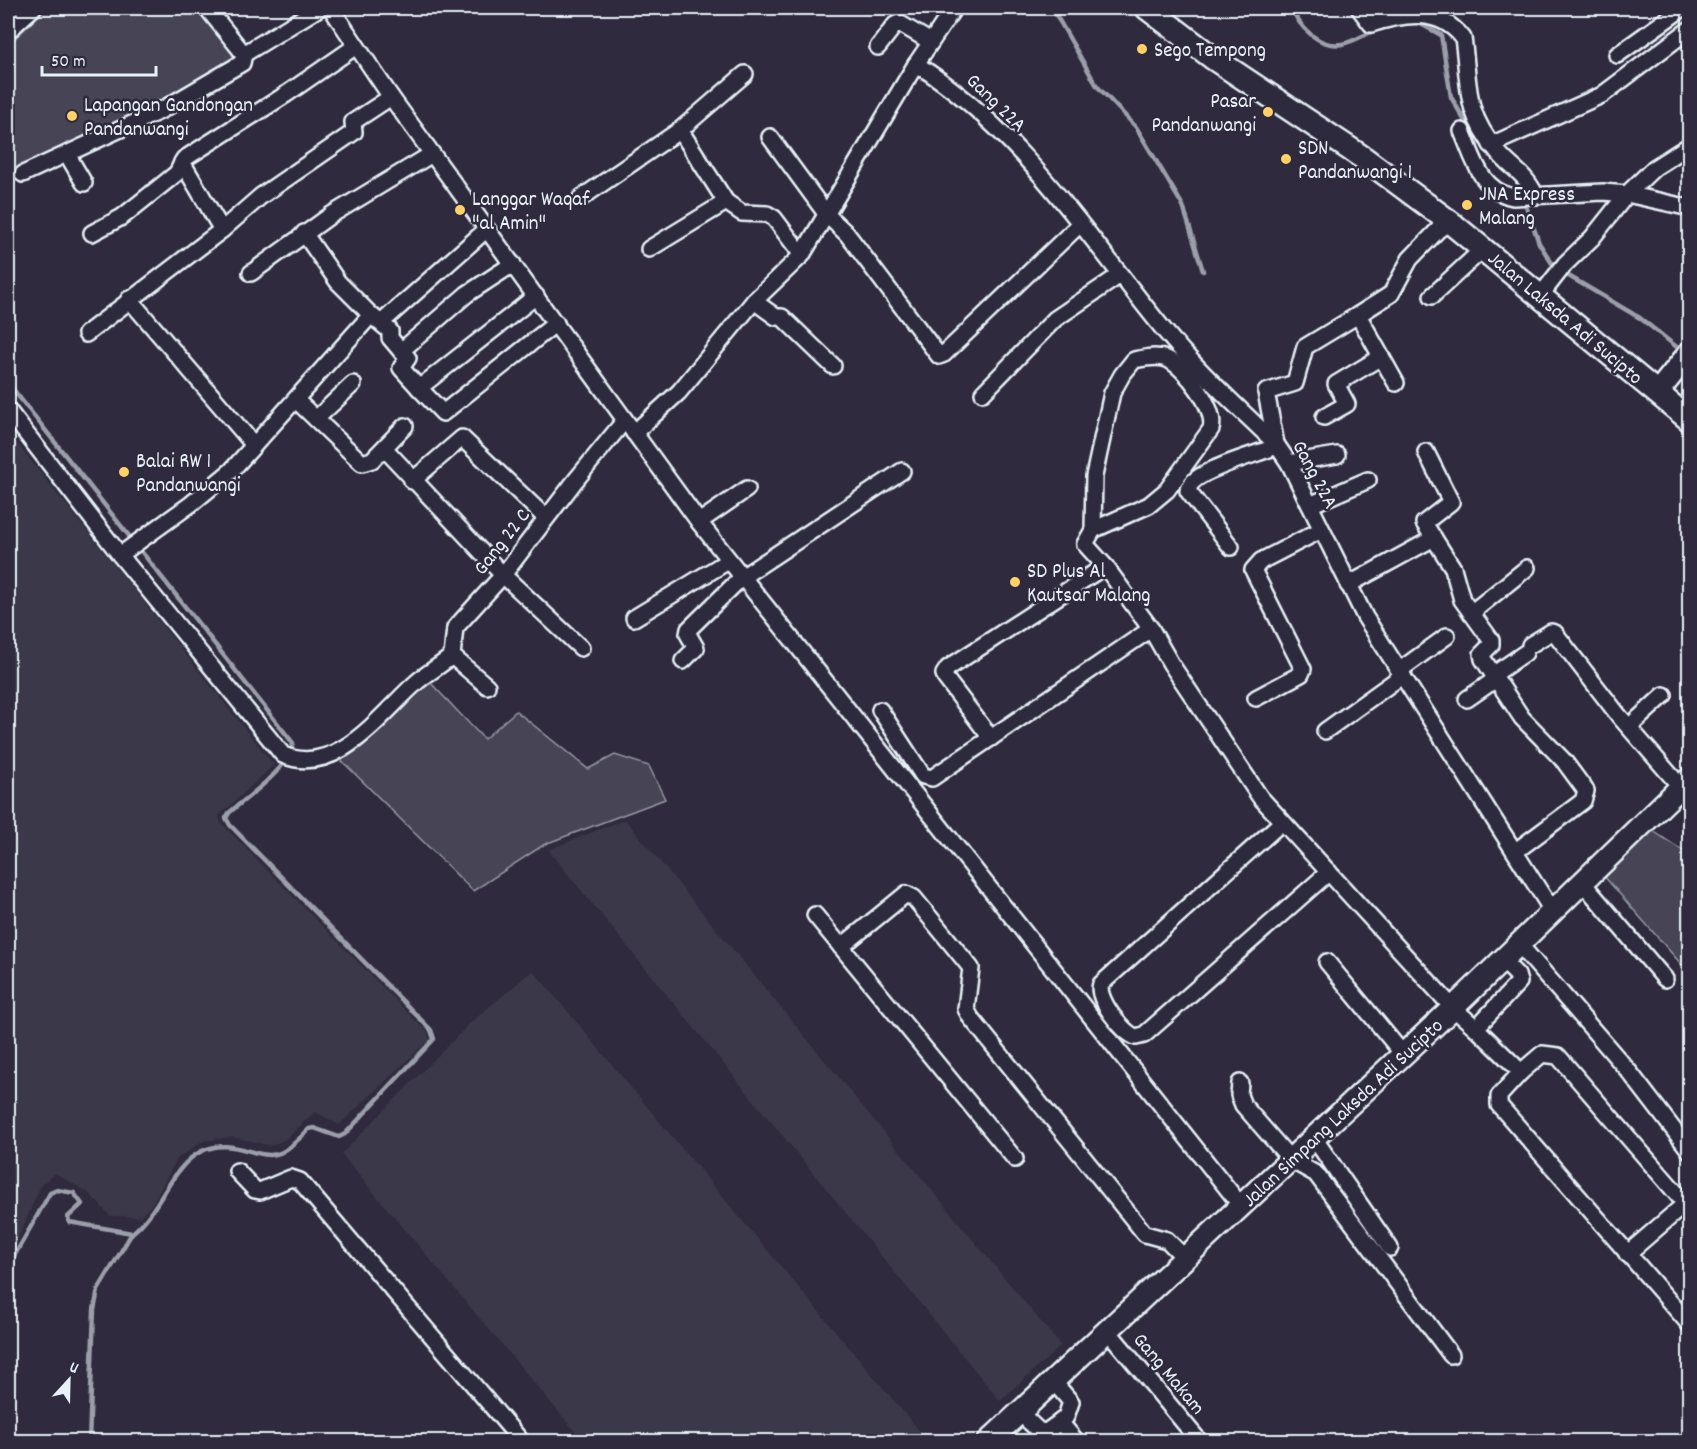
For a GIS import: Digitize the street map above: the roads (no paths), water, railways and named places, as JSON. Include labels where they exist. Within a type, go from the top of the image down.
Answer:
[{"type":"main road","name":"Jalan Laksda Adi Sucipto","points":[[1147,8],[1213,58],[1365,159],[1483,249],[1547,287],[1657,393],[1689,420]]},
{"type":"street","points":[[8,31],[33,8]]},
{"type":"street","points":[[207,8],[244,54]]},
{"type":"street","points":[[23,174],[160,111],[242,63],[244,54],[319,8]]},
{"type":"street","points":[[331,8],[391,97],[728,561],[1242,1207]]},
{"type":"street","points":[[1359,8],[1371,24],[1407,14],[1421,14],[1458,31],[1463,38],[1468,96],[1474,115],[1491,145],[1501,157],[1520,170],[1535,196]]},
{"type":"street","points":[[1617,55],[1683,8]]},
{"type":"street","name":"Gang 22 C","points":[[452,656],[455,628],[503,575],[546,518],[630,427],[679,392],[754,301],[802,255],[931,42],[946,11]]},
{"type":"street","points":[[878,47],[899,23],[931,42]]},
{"type":"street","points":[[1491,145],[1602,95],[1689,29]]},
{"type":"street","points":[[92,233],[122,217],[168,181],[177,173],[182,162],[356,46]]},
{"type":"street","name":"Gang 22A","points":[[916,64],[949,85],[981,112],[1055,191],[1120,276],[1174,340],[1277,445],[1289,463],[1365,617],[1553,912]]},
{"type":"street","points":[[581,198],[680,130],[745,74]]},
{"type":"street","points":[[86,334],[278,184],[354,132],[352,122],[391,97]]},
{"type":"street","points":[[680,130],[726,202],[742,213],[767,214],[774,218],[802,255]]},
{"type":"street","points":[[1462,131],[1485,181],[1492,189],[1513,197],[1603,192],[1627,194],[1689,208]]},
{"type":"street","points":[[770,137],[827,215],[847,234],[939,356],[945,354],[1080,224]]},
{"type":"street","points":[[1547,287],[1565,264],[1592,238],[1627,194],[1654,168],[1689,145]]},
{"type":"street","points":[[67,154],[84,183]]},
{"type":"street","points":[[250,273],[304,233],[432,154]]},
{"type":"street","points":[[182,162],[222,230]]},
{"type":"street","points":[[649,249],[726,202]]},
{"type":"street","points":[[1231,547],[1188,490],[1188,486],[1194,479],[1207,472],[1277,445],[1266,392],[1295,383],[1305,347],[1391,294],[1410,259],[1438,230],[1450,222]]},
{"type":"street","points":[[130,548],[231,471],[296,400],[376,319],[488,229]]},
{"type":"street","points":[[304,233],[339,282],[390,331],[390,338],[408,358],[401,367],[443,413],[556,323]]},
{"type":"street","points":[[1432,296],[1483,249]]},
{"type":"street","points":[[401,351],[467,294],[513,264]]},
{"type":"street","points":[[982,393],[1055,319],[1120,276]]},
{"type":"street","points":[[419,388],[536,296]]},
{"type":"street","points":[[129,299],[254,445]]},
{"type":"street","points":[[754,301],[776,316],[783,317],[833,366]]},
{"type":"street","points":[[1358,315],[1396,384]]},
{"type":"street","points":[[1324,417],[1347,404],[1336,384],[1381,357]]},
{"type":"street","points":[[1657,393],[1685,357]]},
{"type":"street","points":[[1093,530],[1149,505],[1167,490],[1211,429],[1212,417],[1199,391],[1179,367],[1166,359],[1134,360],[1112,393],[1094,476],[1093,530],[1085,544],[1105,566],[1151,628],[1248,781],[1282,822],[1453,1008],[1521,1072]]},
{"type":"street","points":[[316,419],[353,384]]},
{"type":"street","points":[[296,400],[357,460],[368,463],[385,449],[405,426]]},
{"type":"street","points":[[8,410],[130,548],[290,758],[341,750],[356,741],[419,680],[452,656],[487,686]]},
{"type":"street","points":[[412,481],[462,438],[546,518]]},
{"type":"street","points":[[385,449],[412,481],[503,575],[581,648]]},
{"type":"street","points":[[1426,452],[1451,502],[1424,523],[1453,568],[1462,600],[1491,640],[1491,645],[1481,656],[1522,718],[1564,760],[1587,794],[1582,801],[1515,852]]},
{"type":"street","points":[[1289,463],[1338,455]]},
{"type":"street","points":[[683,661],[696,648],[688,634],[689,629],[742,577],[902,471]]},
{"type":"street","points":[[1310,506],[1368,480]]},
{"type":"street","points":[[699,522],[747,489]]},
{"type":"street","points":[[1256,698],[1301,674],[1303,669],[1253,570],[1261,561],[1321,530]]},
{"type":"street","points":[[1348,585],[1434,538]]},
{"type":"street","points":[[634,618],[728,561]]},
{"type":"street","points":[[991,738],[944,674],[948,668],[1105,566]]},
{"type":"street","points":[[1471,613],[1527,568]]},
{"type":"street","points":[[880,710],[928,778],[991,738],[1151,628]]},
{"type":"street","points":[[1467,699],[1528,649],[1551,632],[1555,633],[1629,728],[1685,782]]},
{"type":"street","points":[[1325,731],[1447,636]]},
{"type":"street","points":[[1629,728],[1664,695]]},
{"type":"street","name":"Jalan Simpang Laksda Adi Sucipto","points":[[988,1442],[1453,1008],[1685,782]]},
{"type":"street","points":[[1282,822],[1101,984],[1101,998],[1127,1032],[1136,1037],[1144,1035],[1329,872]]},
{"type":"street","points":[[1583,883],[1665,979]]},
{"type":"street","points":[[841,947],[906,894],[914,898],[972,968],[966,1009],[971,1018],[1145,1234],[1167,1240],[1184,1257]]},
{"type":"street","points":[[815,915],[1015,1159]]},
{"type":"street","points":[[1519,944],[1631,1074],[1689,1151]]},
{"type":"street","points":[[1476,1028],[1519,982],[1517,975],[1502,960]]},
{"type":"street","points":[[1327,962],[1403,1054]]},
{"type":"street","points":[[1628,1254],[1687,1206],[1558,1056],[1542,1054],[1499,1096],[1501,1108],[1689,1325]]},
{"type":"street","points":[[1240,1083],[1239,1095],[1243,1105],[1292,1160],[1316,1174],[1451,1355]]},
{"type":"street","points":[[1314,1138],[1390,1248]]},
{"type":"street","points":[[237,1171],[255,1190],[260,1191],[291,1178],[300,1180],[522,1442]]},
{"type":"street","name":"Gang Makam","points":[[1108,1331],[1200,1442]]},
{"type":"street","points":[[1020,1413],[1039,1431],[1046,1432],[1066,1417],[1071,1402],[1054,1382]]},
{"type":"street","points":[[1060,1422],[1077,1442]]},
{"type":"waterway","points":[[1052,8],[1097,86],[1136,127],[1183,206],[1203,271]]},
{"type":"waterway","points":[[1292,8],[1305,29],[1325,43],[1347,43],[1378,29]]},
{"type":"waterway","points":[[1417,22],[1441,35],[1451,97],[1473,135],[1488,151]]},
{"type":"waterway","points":[[1514,175],[1521,192]]},
{"type":"waterway","points":[[1524,200],[1539,243],[1555,268],[1640,318],[1683,352]]},
{"type":"waterway","points":[[8,383],[293,743],[285,762],[277,771],[229,813],[226,818],[230,825],[431,1030],[434,1039],[345,1134],[339,1137],[314,1128],[309,1129],[288,1149],[271,1155],[224,1146],[200,1152],[181,1168],[150,1214],[132,1233],[69,1222],[68,1217],[82,1204],[74,1193],[57,1190],[50,1193],[8,1267]]},
{"type":"waterway","points":[[89,1442],[94,1310],[98,1290],[132,1233]]},
{"type":"place","name":"Sego Tempong","points":[[1142,49]]},
{"type":"place","name":"Pasar Pandanwangi","points":[[1268,112]]},
{"type":"place","name":"Lapangan Gandongan Pandanwangi","points":[[72,116]]},
{"type":"place","name":"SDN Pandanwangi 1","points":[[1286,159]]},
{"type":"place","name":"JNA Express Malang","points":[[1467,205]]},
{"type":"place","name":"Langgar Waqaf \"al Amin\"","points":[[460,210]]},
{"type":"place","name":"Balai RW 1 Pandanwangi","points":[[124,472]]},
{"type":"place","name":"SD Plus Al Kautsar Malang","points":[[1015,582]]}]
